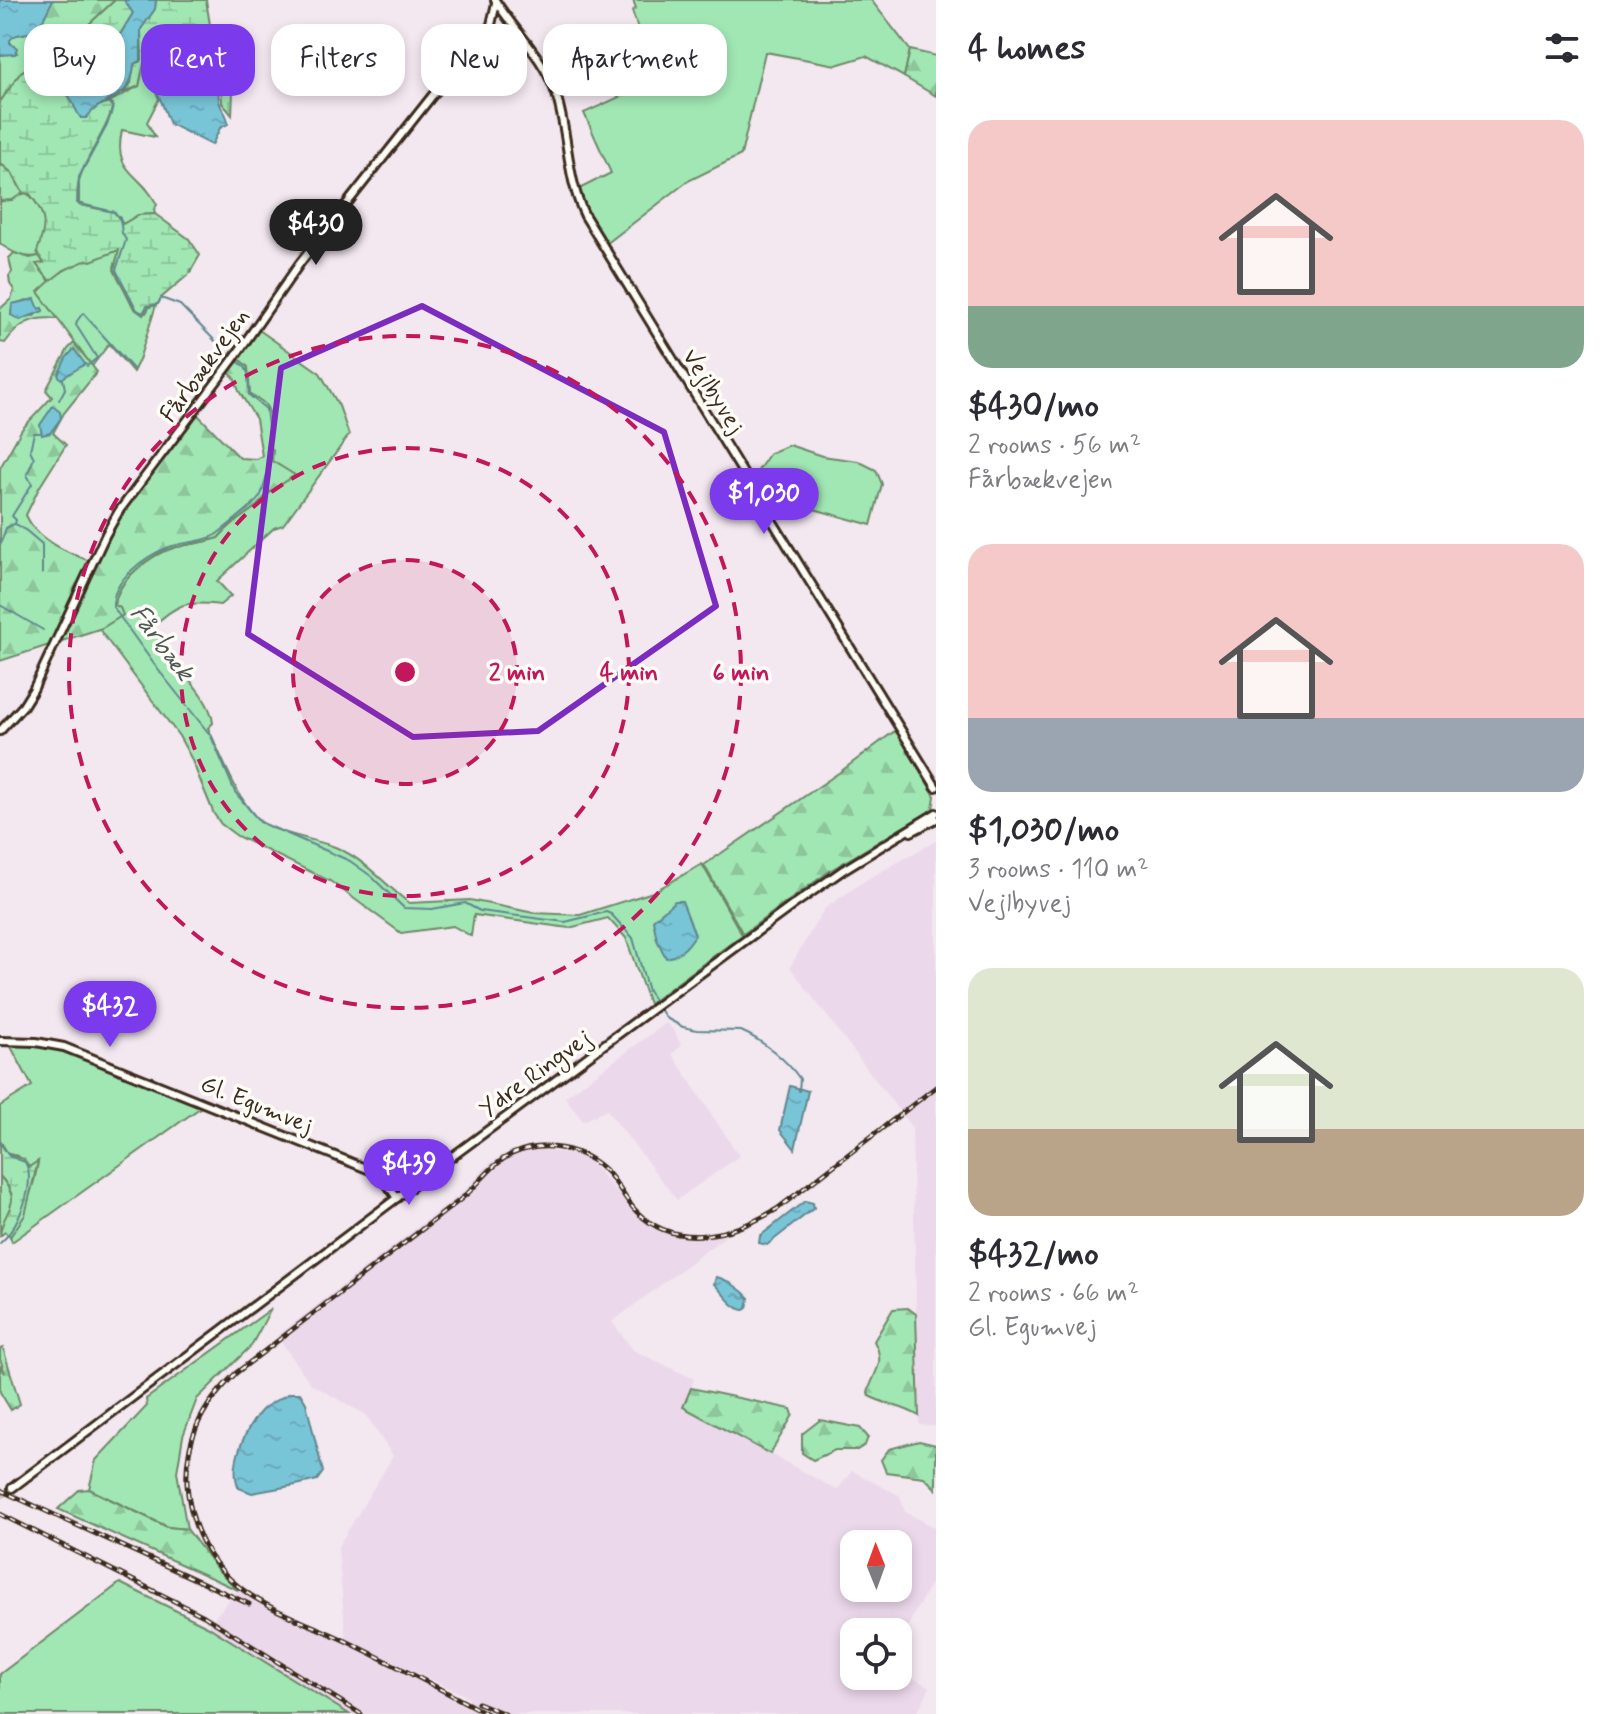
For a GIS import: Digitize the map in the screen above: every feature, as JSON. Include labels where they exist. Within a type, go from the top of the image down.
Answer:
[{"type":"street","name":"Fårbækvejen","points":[[0,731],[33,690],[115,517],[311,248],[432,96],[489,32],[495,1]]},
{"type":"street","name":"Vejlbyvej","points":[[495,1],[533,49],[551,81],[559,105],[573,187],[585,216],[936,787]]},
{"type":"street","name":"Ydre Ringvej","points":[[12,1488],[806,895],[936,813]]},
{"type":"street","name":"Ydre Ringvej","points":[[893,840],[936,819]]},
{"type":"street","name":"Gl. Egumvej","points":[[0,1041],[49,1043],[146,1078],[370,1170],[383,1178],[397,1198]]},
{"type":"highlighted area","points":[[422,306],[664,432],[716,606],[538,731],[413,737],[248,634],[281,368]]},
{"type":"shaded area","points":[[936,841],[936,1426],[919,1425],[912,1128],[790,967],[824,909],[866,880]]},
{"type":"shaded area","points":[[666,1023],[675,1032],[681,1046],[672,1054],[739,1156],[677,1200],[607,1110],[583,1121],[565,1097]]},
{"type":"shaded area","points":[[536,1149],[575,1154],[588,1160],[643,1220],[666,1233],[688,1237],[724,1235],[612,1322],[633,1350],[694,1379],[684,1407],[837,1490],[852,1471],[900,1496],[905,1512],[936,1528],[936,1583],[932,1581],[912,1618],[840,1618],[840,1690],[912,1690],[912,1677],[930,1687],[916,1714],[499,1714],[468,1702],[469,1697],[346,1640],[338,1547],[393,1456],[366,1415],[311,1384],[277,1336],[467,1189],[486,1167],[501,1156]]},
{"type":"shaded area","points":[[238,1590],[408,1674],[481,1714],[349,1714],[207,1626]]},
{"type":"green space","points":[[53,0],[115,0],[89,24],[40,24]]},
{"type":"green space","points":[[115,0],[124,0],[133,13],[125,26],[89,24]]},
{"type":"green space","points":[[156,0],[206,0],[210,24],[144,24],[155,9]]},
{"type":"green space","points":[[633,0],[871,0],[910,50],[904,77],[866,56],[836,65],[765,52],[741,155],[688,181],[606,244],[577,190],[611,173],[584,113],[620,96],[727,96],[727,24],[636,24],[632,11],[636,8]]},
{"type":"green space","points":[[24,34],[24,70],[0,102],[0,55],[17,53],[9,40]]},
{"type":"green space","points":[[910,50],[936,56],[936,96],[904,77]]},
{"type":"green space","points":[[141,60],[139,86],[125,92],[131,83],[134,64]]},
{"type":"green space","points":[[24,70],[24,96],[69,96],[81,118],[86,118],[93,108],[109,102],[113,104],[79,180],[79,205],[114,212],[123,224],[138,215],[155,214],[189,239],[200,255],[189,274],[143,315],[135,309],[114,270],[119,250],[64,270],[50,281],[36,264],[44,263],[37,252],[44,222],[40,209],[30,194],[23,193],[12,173],[0,163],[0,102]]},
{"type":"green space","points":[[141,76],[141,96],[158,96],[159,99],[147,122],[155,137],[122,130],[121,156],[124,165],[157,205],[155,214],[138,215],[123,224],[114,212],[79,205],[79,177],[107,125],[113,107],[109,102],[139,86]]},
{"type":"green space","points":[[222,96],[233,96],[232,115],[222,103]]},
{"type":"green space","points":[[0,163],[12,173],[23,193],[12,200],[0,201]]},
{"type":"green space","points":[[26,193],[37,204],[44,221],[45,232],[39,246],[39,256],[33,257],[23,256],[0,244],[0,202]]},
{"type":"green space","points":[[120,250],[114,267],[133,307],[146,313],[150,306],[156,305],[133,372],[109,344],[92,366],[38,292],[75,265]]},
{"type":"green space","points":[[14,253],[30,258],[39,256],[44,263],[37,265],[50,281],[38,292],[58,319],[27,322],[5,343],[0,342],[0,309],[11,299],[14,290],[10,284],[12,272],[9,258]],"holes":[[[27,300],[41,309],[34,316],[11,315],[13,304]]]},
{"type":"green space","points":[[252,325],[320,373],[339,406],[349,435],[283,525],[274,528],[217,581],[231,596],[220,605],[198,603],[176,608],[152,627],[204,700],[213,723],[208,728],[239,793],[264,824],[346,852],[409,903],[470,900],[534,913],[580,915],[653,892],[702,864],[742,935],[649,1004],[626,938],[608,918],[569,928],[474,915],[471,936],[453,926],[401,933],[330,881],[237,836],[214,814],[179,736],[99,629],[121,614],[120,608],[115,605],[117,596],[136,570],[173,548],[218,538],[294,475],[272,461],[268,422],[259,400],[250,395],[245,367],[231,352]]},
{"type":"green space","points":[[74,343],[97,372],[64,413],[53,433],[66,445],[26,515],[38,532],[56,545],[95,563],[120,515],[196,413],[240,458],[256,459],[262,456],[256,419],[234,377],[228,372],[239,359],[248,367],[250,395],[263,402],[268,410],[272,461],[295,475],[270,492],[218,538],[164,551],[136,570],[117,596],[115,605],[123,615],[102,628],[0,661],[0,468],[22,429],[52,397],[46,390]]},
{"type":"green space","points":[[789,445],[822,456],[858,461],[876,470],[882,484],[871,525],[767,496],[753,478],[770,453]]},
{"type":"green space","points":[[896,730],[935,796],[933,809],[831,870],[743,934],[704,865]]},
{"type":"green space","points":[[9,1043],[55,1049],[204,1105],[12,1242],[10,1236],[27,1200],[38,1162],[29,1168],[18,1156],[8,1154],[0,1141],[0,1106],[32,1086]]},
{"type":"green space","points":[[0,1141],[8,1154],[24,1159],[29,1167],[38,1161],[25,1215],[10,1237],[5,1232],[0,1236],[12,1200],[8,1186],[0,1176]]},
{"type":"green space","points":[[0,1176],[10,1190],[12,1203],[0,1231]]},
{"type":"green space","points":[[908,1308],[916,1314],[919,1416],[875,1399],[868,1392],[879,1361],[874,1341],[893,1309]]},
{"type":"green space","points":[[271,1309],[251,1346],[197,1399],[183,1436],[177,1472],[187,1529],[168,1527],[89,1489],[96,1460],[147,1406],[146,1399]]},
{"type":"green space","points":[[3,1348],[20,1404],[11,1410],[0,1392],[0,1366],[5,1373],[0,1359],[0,1349]]},
{"type":"green space","points":[[691,1388],[791,1409],[793,1415],[770,1454],[683,1407]]},
{"type":"green space","points":[[820,1420],[860,1428],[868,1437],[865,1445],[857,1450],[835,1450],[813,1460],[802,1453],[802,1434]]},
{"type":"green space","points":[[919,1441],[936,1445],[936,1489],[924,1477],[886,1472],[881,1460],[889,1449]]},
{"type":"green space","points":[[89,1489],[167,1527],[187,1529],[217,1569],[238,1590],[58,1509],[79,1490]]},
{"type":"green space","points":[[120,1583],[207,1626],[349,1714],[0,1714],[0,1674]]},
{"type":"water","points":[[0,0],[53,0],[40,24],[24,24],[24,34],[10,40],[17,48],[15,54],[0,55]]},
{"type":"water","points":[[124,0],[156,0],[155,9],[144,24],[141,24],[141,61],[134,64],[132,77],[125,90],[125,26],[133,13]]},
{"type":"water","points":[[69,96],[117,96],[93,110],[86,118],[81,118]]},
{"type":"water","points":[[159,96],[219,96],[228,124],[220,128],[212,145],[170,124]]},
{"type":"water","points":[[35,299],[43,311],[20,320],[11,315],[12,304]]},
{"type":"water","points":[[74,349],[85,364],[61,379],[58,375]]},
{"type":"water","points":[[53,406],[60,412],[61,418],[50,433],[42,435],[40,425]]},
{"type":"water","points":[[675,901],[682,901],[695,935],[683,950],[666,958],[657,940],[653,920]]},
{"type":"water","points":[[790,1086],[808,1091],[795,1149],[780,1130]]},
{"type":"water","points":[[805,1201],[813,1203],[814,1208],[767,1245],[759,1243],[760,1236]]},
{"type":"water","points":[[716,1277],[729,1282],[749,1298],[747,1308],[740,1309],[732,1303],[714,1284]]},
{"type":"water","points":[[290,1393],[300,1393],[306,1403],[323,1472],[317,1480],[296,1485],[252,1493],[239,1488],[237,1458],[250,1426],[265,1407]]},
{"type":"waterway","name":"Fårbæk","points":[[107,101],[113,107],[107,125],[79,177],[77,203],[114,212],[120,218],[126,240],[116,270],[137,310],[143,313],[147,306],[158,304],[161,298],[180,305],[245,367],[249,395],[266,409],[270,460],[259,498],[212,537],[169,547],[150,556],[124,578],[114,597],[113,607],[211,736],[235,792],[260,822],[350,861],[371,876],[404,908],[432,909],[465,903],[480,911],[565,922],[606,912],[611,914],[633,938],[648,991],[666,1018],[697,1030],[741,1031],[749,1035],[774,1051],[795,1072],[800,1079],[799,1091]]},
{"type":"waterway","points":[[85,364],[87,366],[97,358],[76,325],[83,313],[133,369]]},
{"type":"waterway","points":[[59,400],[65,389],[63,379]]},
{"type":"waterway","points":[[40,433],[34,433],[30,450],[34,458],[27,475],[32,484],[12,516],[15,524],[42,544],[42,574]]},
{"type":"waterway","points":[[0,545],[6,528],[14,524]]},
{"type":"waterway","points":[[0,605],[43,630]]},
{"type":"waterway","points":[[0,1143],[9,1156],[25,1162],[29,1182],[19,1217],[0,1243]]},
{"type":"tunnel","points":[[0,1497],[12,1488]]},
{"type":"railway","points":[[487,1714],[364,1650],[263,1603],[222,1571],[199,1534],[188,1491],[190,1447],[209,1404],[236,1373],[457,1203],[493,1167],[512,1154],[550,1147],[563,1148],[587,1157],[608,1173],[637,1212],[653,1224],[670,1232],[706,1235],[743,1226],[777,1209],[936,1087]]},
{"type":"railway","points":[[0,1490],[249,1604]]},
{"type":"railway","points":[[0,1514],[204,1616],[361,1714]]},
{"type":"railway","points":[[478,1703],[505,1714]]}]
